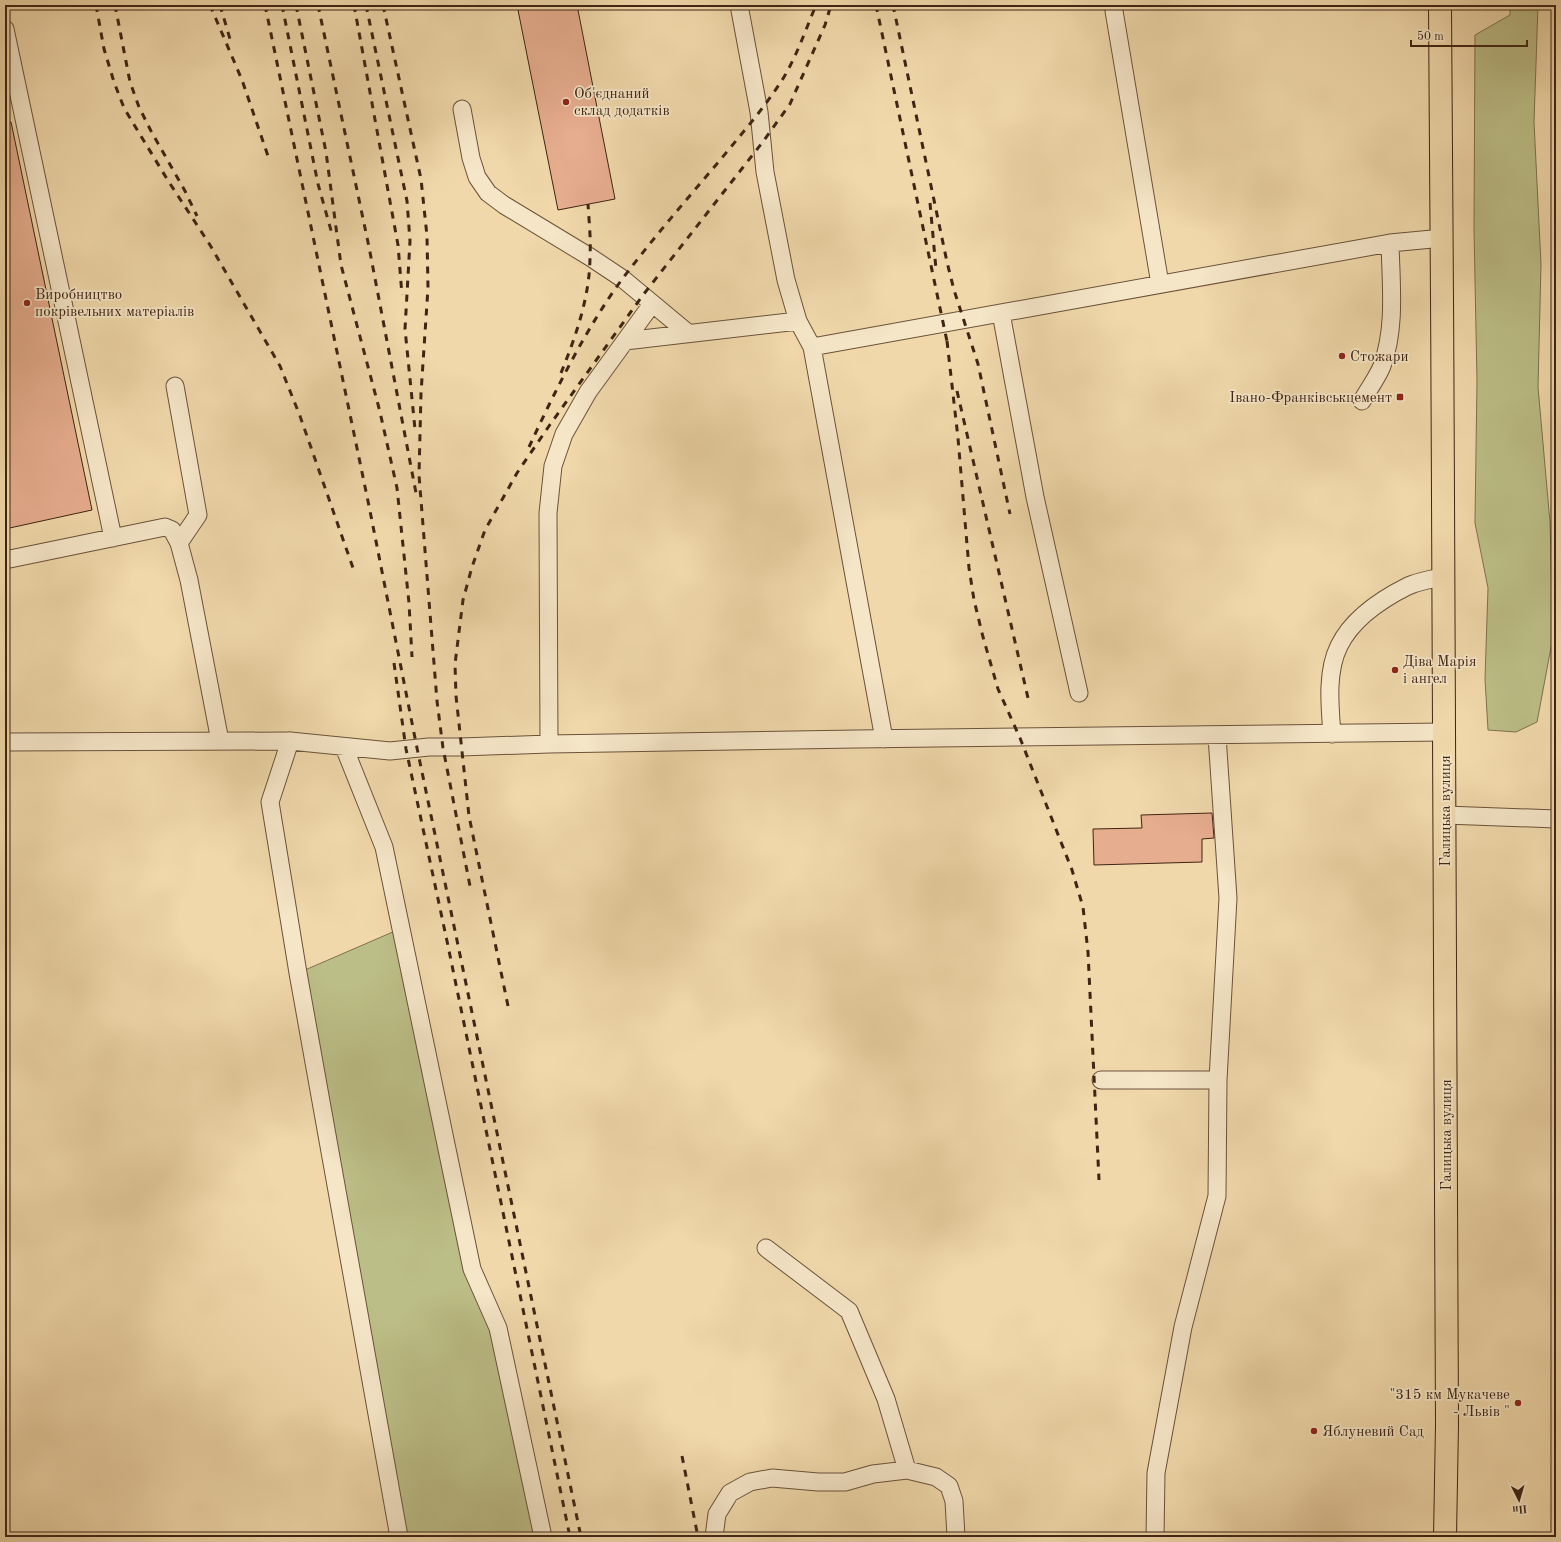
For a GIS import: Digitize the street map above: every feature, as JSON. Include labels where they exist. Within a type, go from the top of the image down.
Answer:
[{"type":"main road","name":"Галицька вулиця","points":[[1440,5],[1443,238],[1443,577],[1445,732],[1446,1537]]},
{"type":"street","points":[[739,5],[759,112],[765,172],[786,280],[798,321],[812,347],[884,739]]},
{"type":"street","points":[[1113,5],[1160,284]]},
{"type":"street","points":[[5,29],[114,538]]},
{"type":"street","points":[[462,109],[471,158],[477,177],[488,193],[504,206],[610,270],[633,287],[688,333]]},
{"type":"street","points":[[812,347],[1390,243],[1443,238]]},
{"type":"street","points":[[1362,401],[1382,366],[1390,334],[1392,302],[1390,243]]},
{"type":"street","points":[[548,744],[548,513],[553,466],[564,434],[588,392],[652,304]]},
{"type":"street","points":[[1001,313],[1035,497],[1079,693]]},
{"type":"street","points":[[625,341],[798,321]]},
{"type":"street","points":[[175,386],[198,515],[179,543]]},
{"type":"street","points":[[5,560],[165,527],[172,530],[179,543],[189,580],[220,741]]},
{"type":"street","points":[[1332,734],[1330,679],[1339,646],[1354,626],[1375,606],[1408,586],[1427,579],[1443,577]]},
{"type":"street","points":[[5,742],[290,741],[390,751],[429,747],[548,744],[1445,732]]},
{"type":"street","points":[[1155,1537],[1156,1473],[1183,1327],[1217,1196],[1218,1080],[1228,898],[1217,736]]},
{"type":"street","points":[[290,741],[270,802],[298,973],[399,1537]]},
{"type":"street","points":[[344,747],[384,847],[472,1269],[498,1328],[542,1537]]},
{"type":"street","points":[[1445,815],[1556,819]]},
{"type":"street","points":[[1101,1080],[1218,1080]]},
{"type":"street","points":[[766,1248],[849,1311],[886,1399],[907,1470]]},
{"type":"street","points":[[714,1537],[717,1514],[730,1493],[750,1482],[772,1478],[818,1482],[845,1482],[873,1474],[907,1470],[936,1477],[949,1486],[954,1501],[956,1537]]},
{"type":"green space","points":[[1510,5],[1538,5],[1534,122],[1541,264],[1538,387],[1550,522],[1553,637],[1537,722],[1516,732],[1488,730],[1485,679],[1488,588],[1475,523],[1477,381],[1474,228],[1475,35],[1510,15]]},
{"type":"green space","points":[[402,928],[472,1269],[498,1328],[535,1537],[399,1537],[298,973]]},
{"type":"building","name":"Об'єднаний склад додатків","points":[[517,5],[577,5],[615,199],[558,210]]},
{"type":"building","name":"Виробництво покрівельних матеріалів","points":[[11,122],[92,510],[5,529],[5,123]]},
{"type":"building","points":[[1212,813],[1214,838],[1202,839],[1202,862],[1094,865],[1093,829],[1142,828],[1141,815]]},
{"type":"railway","points":[[96,5],[104,49],[124,108],[167,179],[210,245],[280,366],[300,416],[353,568]]},
{"type":"railway","points":[[115,5],[130,82],[139,107],[197,216]]},
{"type":"railway","points":[[210,5],[242,80],[268,156]]},
{"type":"railway","points":[[220,5],[230,39]]},
{"type":"railway","points":[[265,5],[369,506],[417,748],[581,1537]]},
{"type":"railway","points":[[282,5],[318,184],[332,234]]},
{"type":"railway","points":[[296,5],[326,152],[341,265],[380,412],[397,488],[409,603],[412,657]]},
{"type":"railway","points":[[318,5],[369,247],[416,493]]},
{"type":"railway","points":[[354,5],[398,245],[402,295]]},
{"type":"railway","points":[[366,5],[407,201],[410,241],[405,329],[415,429]]},
{"type":"railway","points":[[383,5],[421,179],[427,236],[428,288],[421,393],[419,475],[437,701],[443,748],[470,886]]},
{"type":"railway","points":[[529,447],[572,360],[609,297],[671,218],[738,139],[770,98],[793,60],[816,5]]},
{"type":"railway","points":[[508,1006],[469,816],[456,696],[455,664],[463,600],[472,567],[485,530],[517,473],[549,426],[643,295],[762,143],[790,104],[825,25],[831,5]]},
{"type":"railway","points":[[876,5],[948,346]]},
{"type":"railway","points":[[893,5],[947,262],[954,290],[978,364],[1010,514]]},
{"type":"railway","points":[[930,203],[936,269]]},
{"type":"railway","points":[[561,373],[577,330],[588,286],[590,250],[588,204]]},
{"type":"railway","points":[[947,341],[958,438],[969,568],[974,600],[998,689],[1020,738],[1072,870],[1083,907],[1088,952],[1099,1180]]},
{"type":"railway","points":[[957,391],[1028,698]]},
{"type":"railway","points":[[394,663],[406,749],[570,1537]]},
{"type":"railway","points":[[682,1456],[698,1537]]},
{"type":"place","name":"Об'єднаний склад додатків","points":[[566,102]]},
{"type":"place","name":"Виробництво покрівельних матеріалів","points":[[27,303]]},
{"type":"place","name":"Стожари","points":[[1342,356]]},
{"type":"place","name":"Івано-Франківськцемент","points":[[1400,397]]},
{"type":"place","name":"Діва Марія і ангел","points":[[1395,670]]},
{"type":"place","name":"\"315 км Мукачеве - Львів \"","points":[[1518,1403]]},
{"type":"place","name":"Яблуневий Сад","points":[[1314,1431]]}]
